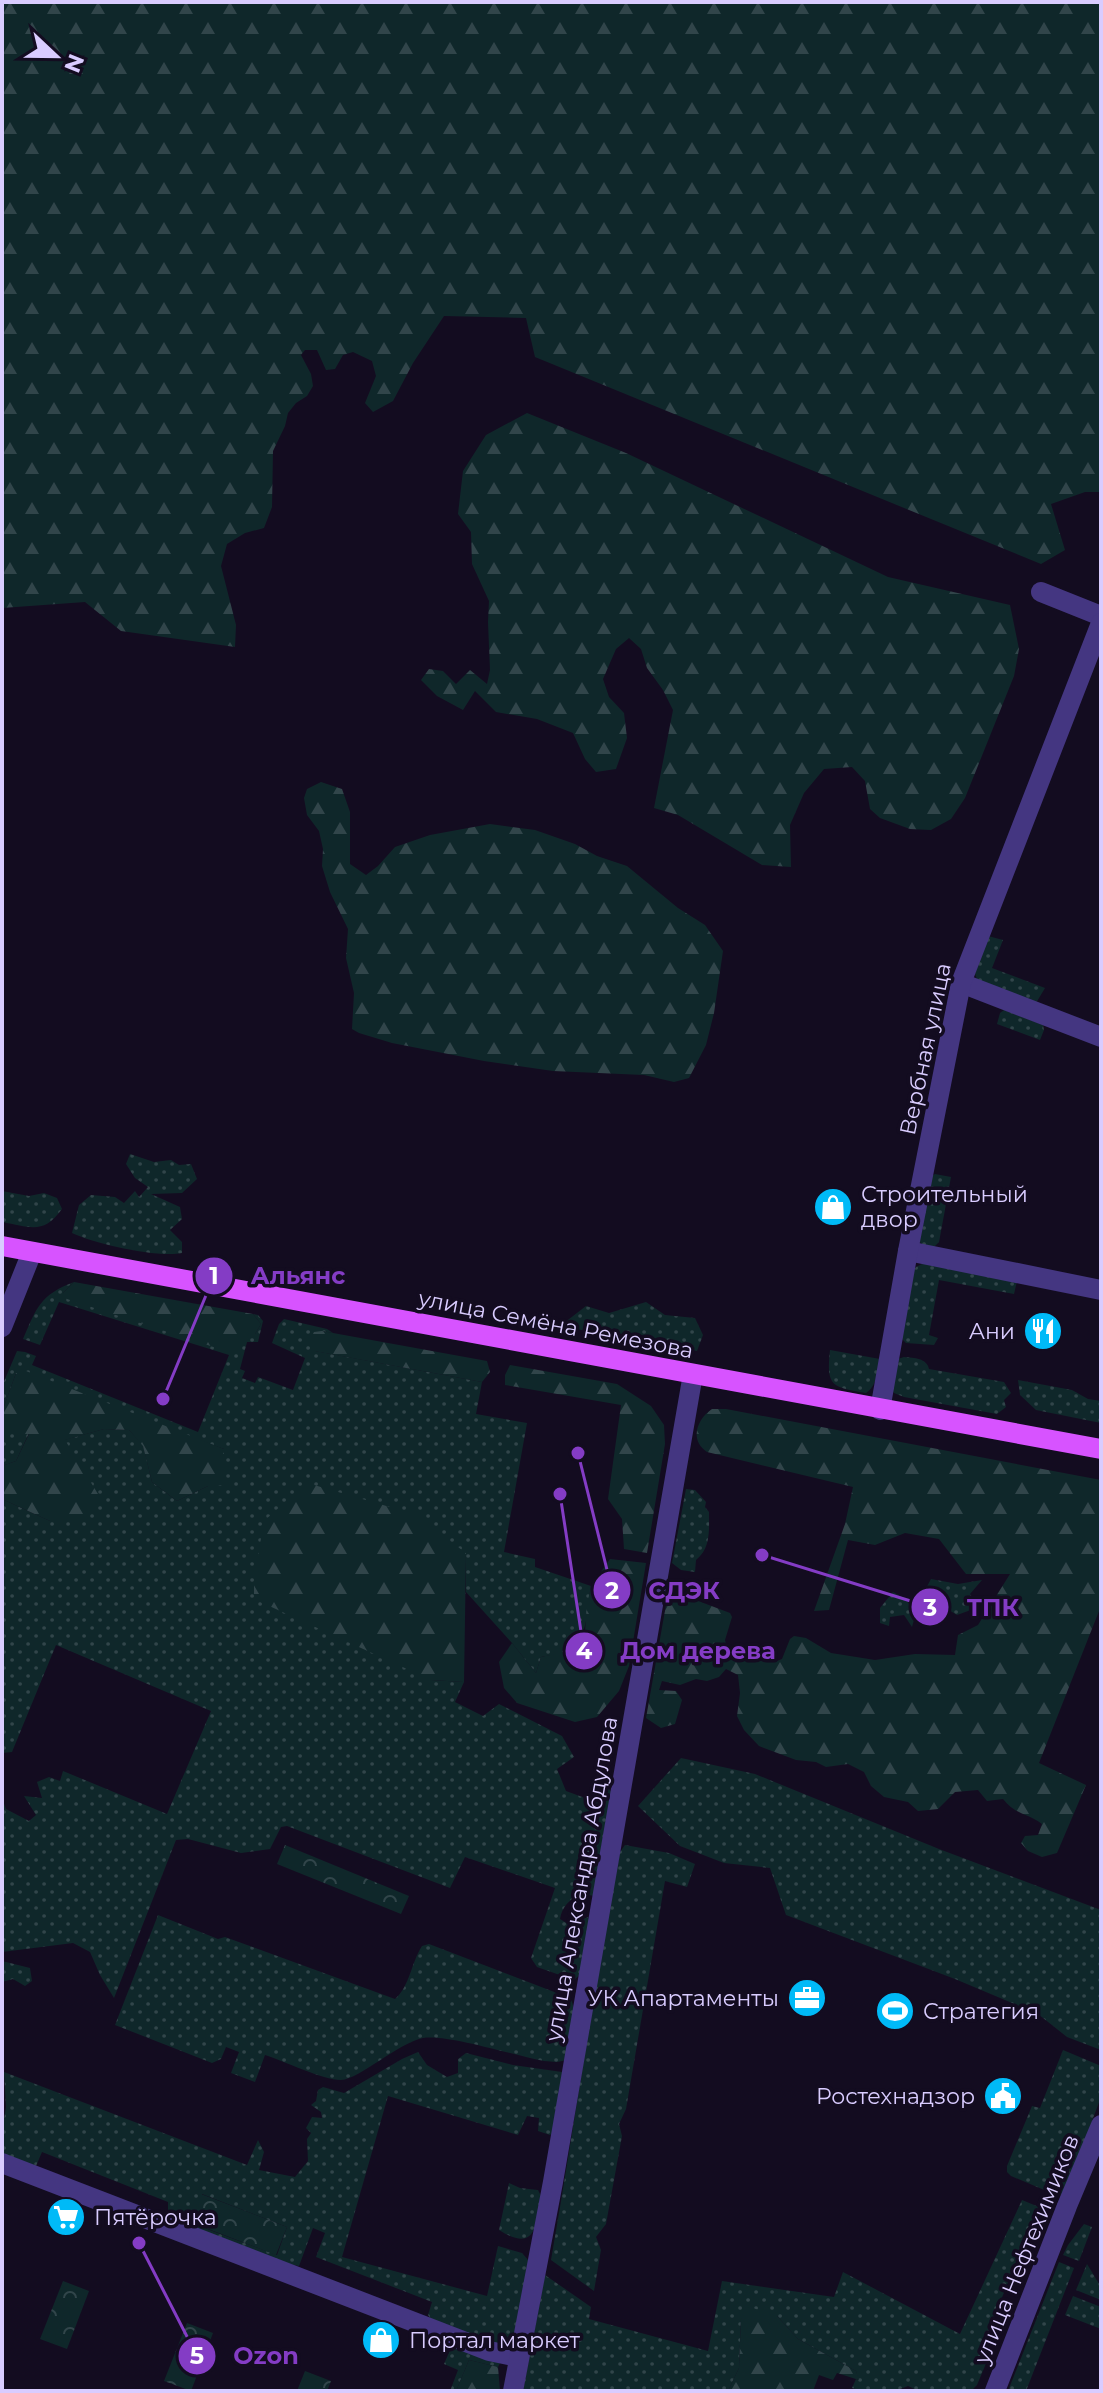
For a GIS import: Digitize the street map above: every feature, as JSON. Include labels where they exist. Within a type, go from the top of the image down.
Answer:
[{"type":"main road","name":"улица Семёна Ремезова","points":[[2,1246],[1101,1449]]},
{"type":"street","points":[[1041,592],[1101,616]]},
{"type":"street","name":"Вербная улица","points":[[880,1410],[961,983],[1101,623]]},
{"type":"street","points":[[961,983],[1101,1037]]},
{"type":"street","points":[[908,1251],[1101,1290]]},
{"type":"street","points":[[2,1327],[32,1252]]},
{"type":"street","name":"улица Александра Абдулова","points":[[513,2391],[553,2182],[693,1374]]},
{"type":"street","name":"улица Нефтехимиков","points":[[995,2391],[1101,2125]]},
{"type":"street","points":[[2,2163],[489,2351],[519,2357]]},
{"type":"green space","points":[[2,2],[1101,2],[1101,492],[1085,492],[1051,504],[1065,550],[1041,564],[535,357],[526,318],[444,316],[413,363],[393,401],[373,412],[365,403],[376,376],[372,361],[353,352],[343,355],[335,369],[326,370],[317,350],[305,350],[301,355],[311,374],[313,386],[288,413],[273,451],[272,507],[264,528],[245,533],[227,544],[221,566],[236,625],[235,647],[121,631],[85,602],[2,608]]},
{"type":"green space","points":[[527,413],[626,453],[888,577],[1010,605],[1019,649],[1014,676],[965,798],[951,819],[931,830],[910,829],[880,818],[870,809],[865,781],[852,767],[824,769],[804,793],[790,825],[791,867],[762,865],[678,815],[654,808],[673,710],[647,668],[641,649],[629,638],[616,649],[603,679],[609,697],[624,713],[627,738],[616,769],[596,772],[585,759],[573,733],[537,719],[496,712],[475,691],[463,710],[437,696],[421,680],[429,669],[443,671],[456,684],[470,670],[487,684],[490,670],[489,601],[472,564],[471,532],[458,514],[463,471],[486,435]]},
{"type":"green space","points":[[321,782],[342,789],[350,812],[350,864],[366,875],[395,847],[430,835],[490,824],[535,830],[627,866],[678,908],[705,925],[723,951],[706,1045],[689,1078],[674,1082],[644,1075],[553,1071],[484,1061],[392,1043],[352,1029],[354,993],[346,958],[348,929],[330,892],[322,866],[323,849],[319,831],[307,815],[304,798],[307,789]]},
{"type":"green space","points":[[988,936],[1003,940],[992,968],[1045,988],[1036,1003],[977,979],[975,974]]},
{"type":"green space","points":[[1004,1010],[1043,1025],[1040,1040],[997,1024]]},
{"type":"green space","points":[[130,1154],[154,1162],[171,1160],[179,1165],[191,1164],[197,1179],[182,1193],[151,1194],[180,1207],[182,1219],[170,1230],[182,1242],[182,1253],[158,1254],[126,1249],[72,1233],[79,1205],[91,1195],[115,1197],[124,1203],[135,1191],[139,1197],[148,1187],[135,1178],[126,1164]]},
{"type":"green space","points":[[932,1176],[951,1177],[939,1242],[928,1248],[918,1241]]},
{"type":"green space","points":[[2,1191],[29,1196],[44,1193],[57,1198],[62,1209],[42,1226],[2,1222]]},
{"type":"green space","points":[[924,1263],[1017,1281],[1014,1294],[939,1280],[929,1335],[938,1338],[934,1345],[906,1343],[902,1339],[913,1272]]},
{"type":"green space","points":[[74,1282],[63,1293],[246,1334],[255,1334],[261,1324],[253,1314],[258,1315],[263,1321],[258,1342],[247,1342],[240,1369],[245,1371],[242,1378],[255,1383],[258,1377],[293,1390],[305,1358],[272,1343],[284,1319],[333,1333],[322,1331],[315,1351],[482,1382],[476,1414],[527,1423],[504,1552],[535,1559],[535,1567],[591,1586],[583,1631],[567,1651],[541,1657],[536,1673],[466,1592],[466,1553],[431,1680],[464,1682],[455,1702],[483,1716],[499,1704],[562,1736],[574,1757],[557,1769],[566,1791],[596,1802],[598,1774],[612,1793],[612,1822],[601,1846],[603,1871],[594,1896],[580,1893],[561,1914],[560,1919],[568,1924],[588,1917],[591,1925],[585,1970],[574,1980],[537,1967],[531,1958],[555,1888],[465,1857],[450,1888],[287,1826],[281,1827],[270,1849],[241,1853],[188,1839],[176,1840],[114,1998],[90,1952],[73,1943],[2,1952],[2,1798],[6,1809],[29,1821],[36,1815],[24,1796],[42,1798],[37,1782],[49,1777],[60,1781],[63,1771],[167,1814],[211,1711],[56,1645],[12,1752],[2,1753],[2,1499],[50,1521],[100,1499],[64,1440],[104,1429],[129,1430],[143,1445],[152,1482],[177,1501],[208,1486],[224,1449],[16,1373],[2,1412],[2,1386],[17,1351],[36,1356],[32,1365],[198,1432],[229,1355],[59,1302],[40,1345],[23,1339],[41,1303]]},
{"type":"green space","points":[[74,1282],[253,1314],[261,1324],[255,1334],[246,1334],[232,1353],[67,1299],[63,1293]]},
{"type":"green space","points":[[646,1302],[665,1315],[695,1318],[703,1335],[697,1351],[576,1329],[564,1323],[586,1306],[609,1313]]},
{"type":"green space","points":[[314,1332],[487,1361],[490,1372],[482,1382],[314,1351],[311,1338]]},
{"type":"green space","points":[[830,1350],[880,1359],[870,1390],[866,1393],[855,1391],[834,1383],[829,1371]]},
{"type":"green space","points":[[904,1357],[923,1361],[929,1369],[1004,1382],[1011,1393],[1004,1400],[1006,1407],[997,1414],[894,1393],[891,1388],[898,1359]]},
{"type":"green space","points":[[510,1365],[617,1384],[651,1406],[664,1425],[665,1444],[647,1553],[624,1549],[622,1519],[608,1499],[621,1405],[505,1385],[505,1375]]},
{"type":"green space","points":[[26,1371],[224,1449],[224,1485],[208,1486],[177,1501],[152,1482],[143,1446],[129,1430],[104,1429],[65,1440],[101,1499],[77,1520],[50,1521],[2,1499],[2,1466],[16,1461],[29,1434],[2,1434],[2,1412],[16,1373]]},
{"type":"green space","points":[[1018,1380],[1072,1390],[1088,1399],[1101,1401],[1101,1423],[1036,1410],[1020,1395]]},
{"type":"green space","points":[[712,1409],[726,1409],[1101,1480],[1101,1606],[1039,1763],[1086,1785],[1057,1853],[1042,1857],[1028,1851],[1021,1843],[1025,1836],[1038,1835],[1042,1824],[1003,1799],[987,1801],[978,1790],[955,1792],[938,1809],[918,1811],[908,1802],[884,1797],[871,1786],[864,1772],[848,1764],[826,1767],[759,1746],[744,1730],[737,1716],[740,1693],[738,1675],[726,1669],[719,1677],[707,1681],[696,1679],[680,1685],[662,1681],[659,1690],[676,1691],[682,1700],[675,1724],[661,1728],[646,1718],[666,1605],[671,1598],[685,1596],[730,1613],[732,1617],[726,1644],[777,1661],[782,1659],[794,1636],[806,1638],[831,1653],[875,1660],[915,1654],[955,1655],[958,1635],[978,1625],[1010,1574],[966,1574],[939,1539],[905,1533],[875,1545],[848,1540],[829,1610],[814,1611],[845,1524],[853,1487],[707,1452],[698,1442],[697,1430],[702,1418]]},
{"type":"green space","points":[[29,1433],[16,1461],[2,1466],[2,1434]]},
{"type":"green space","points":[[307,1483],[414,1514],[466,1553],[464,1682],[431,1680],[254,1599],[254,1579],[264,1521]]},
{"type":"green space","points":[[686,1489],[695,1490],[706,1502],[709,1512],[708,1538],[696,1560],[695,1572],[681,1570],[672,1563]]},
{"type":"green space","points":[[610,1559],[646,1563],[629,1666],[619,1691],[597,1717],[575,1722],[517,1703],[504,1688],[499,1662],[512,1643],[536,1673],[541,1657],[568,1651],[585,1632],[591,1586]]},
{"type":"green space","points":[[931,1579],[958,1584],[982,1580],[970,1594],[979,1607],[957,1615],[923,1594]]},
{"type":"green space","points":[[893,1592],[907,1600],[915,1616],[912,1627],[904,1615],[890,1617],[889,1626],[880,1623],[880,1608]]},
{"type":"green space","points":[[681,1758],[755,1774],[939,1849],[1101,1910],[1101,2050],[1067,2037],[1038,2014],[786,1915],[770,1868],[724,1863],[680,1846],[638,1806]]},
{"type":"green space","points":[[285,1845],[409,1896],[401,1914],[277,1864]]},
{"type":"green space","points":[[625,1845],[669,1853],[695,1864],[687,1887],[665,1881],[626,2109],[619,2124],[622,2136],[606,2224],[596,2237],[601,2250],[594,2291],[551,2260],[610,1903],[620,1852]]},
{"type":"green space","points":[[158,1915],[218,1939],[225,1937],[395,1999],[404,1988],[422,1946],[429,1944],[570,1998],[574,2020],[567,2060],[544,2061],[465,2042],[423,2038],[358,2074],[341,2080],[314,2074],[265,2055],[255,2082],[231,2073],[239,2052],[226,2047],[221,2059],[212,2063],[115,2025]]},
{"type":"green space","points":[[2,1961],[30,1968],[32,1981],[25,1986],[13,1979],[2,1982]]},
{"type":"green space","points":[[1063,2050],[1101,2066],[1101,2097],[1067,2188],[1056,2195],[1011,2176],[1007,2166],[1032,2106],[1040,2108]]},
{"type":"green space","points":[[418,2052],[427,2065],[447,2077],[458,2073],[458,2059],[466,2053],[513,2065],[562,2072],[566,2077],[554,2132],[550,2135],[538,2131],[539,2118],[527,2116],[518,2135],[388,2096],[342,2257],[487,2296],[498,2246],[522,2253],[529,2261],[516,2341],[502,2348],[432,2321],[428,2315],[432,2302],[316,2257],[325,2233],[313,2228],[299,2266],[289,2264],[168,2219],[168,2202],[42,2152],[36,2166],[2,2155],[6,2107],[4,2072],[247,2165],[258,2140],[264,2152],[259,2170],[295,2177],[308,2161],[307,2139],[311,2133],[306,2128],[312,2117],[322,2118],[321,2112],[311,2105],[316,2101],[318,2090],[323,2087],[344,2093]],"holes":[[[202,2194],[287,2227],[277,2255],[191,2223]]]},
{"type":"green space","points":[[509,2183],[538,2190],[541,2196],[536,2225],[528,2237],[521,2239],[499,2230]]},
{"type":"green space","points":[[201,2194],[287,2227],[276,2255],[190,2222]]},
{"type":"green space","points":[[1022,2200],[1039,2207],[994,2317],[992,2349],[977,2385],[971,2391],[919,2391],[908,2386],[880,2392],[852,2388],[858,2380],[856,2371],[798,2339],[777,2316],[741,2319],[739,2368],[728,2391],[523,2391],[545,2275],[591,2307],[589,2319],[708,2351],[722,2281],[834,2297],[843,2272],[960,2334]]},
{"type":"green space","points":[[1084,2224],[1092,2227],[1079,2261],[1063,2255],[1068,2245]]},
{"type":"green space","points":[[1059,2262],[1074,2268],[1026,2391],[1008,2391]]},
{"type":"green space","points":[[1087,2264],[1101,2287],[1101,2300],[1076,2290]]},
{"type":"green space","points":[[63,2281],[89,2291],[67,2349],[40,2339]]},
{"type":"green space","points":[[1073,2296],[1101,2307],[1101,2329],[1065,2315]]},
{"type":"green space","points":[[753,2308],[777,2316],[798,2339],[856,2371],[859,2380],[837,2373],[833,2380],[819,2375],[813,2391],[728,2391],[739,2368],[741,2319]]},
{"type":"green space","points":[[187,2323],[213,2333],[191,2391],[164,2381]]},
{"type":"green space","points":[[456,2347],[500,2363],[498,2367],[469,2360],[456,2391],[450,2391],[458,2370],[444,2364],[451,2348]]},
{"type":"green space","points":[[469,2360],[498,2367],[500,2391],[456,2391]]},
{"type":"green space","points":[[305,2371],[331,2381],[327,2391],[297,2391]]},
{"type":"place","name":"Строительный двор","points":[[833,1207]]},
{"type":"place","name":"Ани","points":[[1043,1331]]},
{"type":"place","name":"Альянс","points":[[163,1399]]},
{"type":"place","name":"СДЭК","points":[[578,1453]]},
{"type":"place","name":"Дом дерева","points":[[560,1494]]},
{"type":"place","name":"ТПК","points":[[762,1555]]},
{"type":"place","name":"УК Апартаменты","points":[[807,1998]]},
{"type":"place","name":"Стратегия","points":[[895,2011]]},
{"type":"place","name":"Ростехнадзор","points":[[1003,2096]]},
{"type":"place","name":"Пятёрочка","points":[[66,2217]]},
{"type":"place","name":"Ozon","points":[[139,2243]]},
{"type":"place","name":"Портал маркет","points":[[381,2340]]}]
